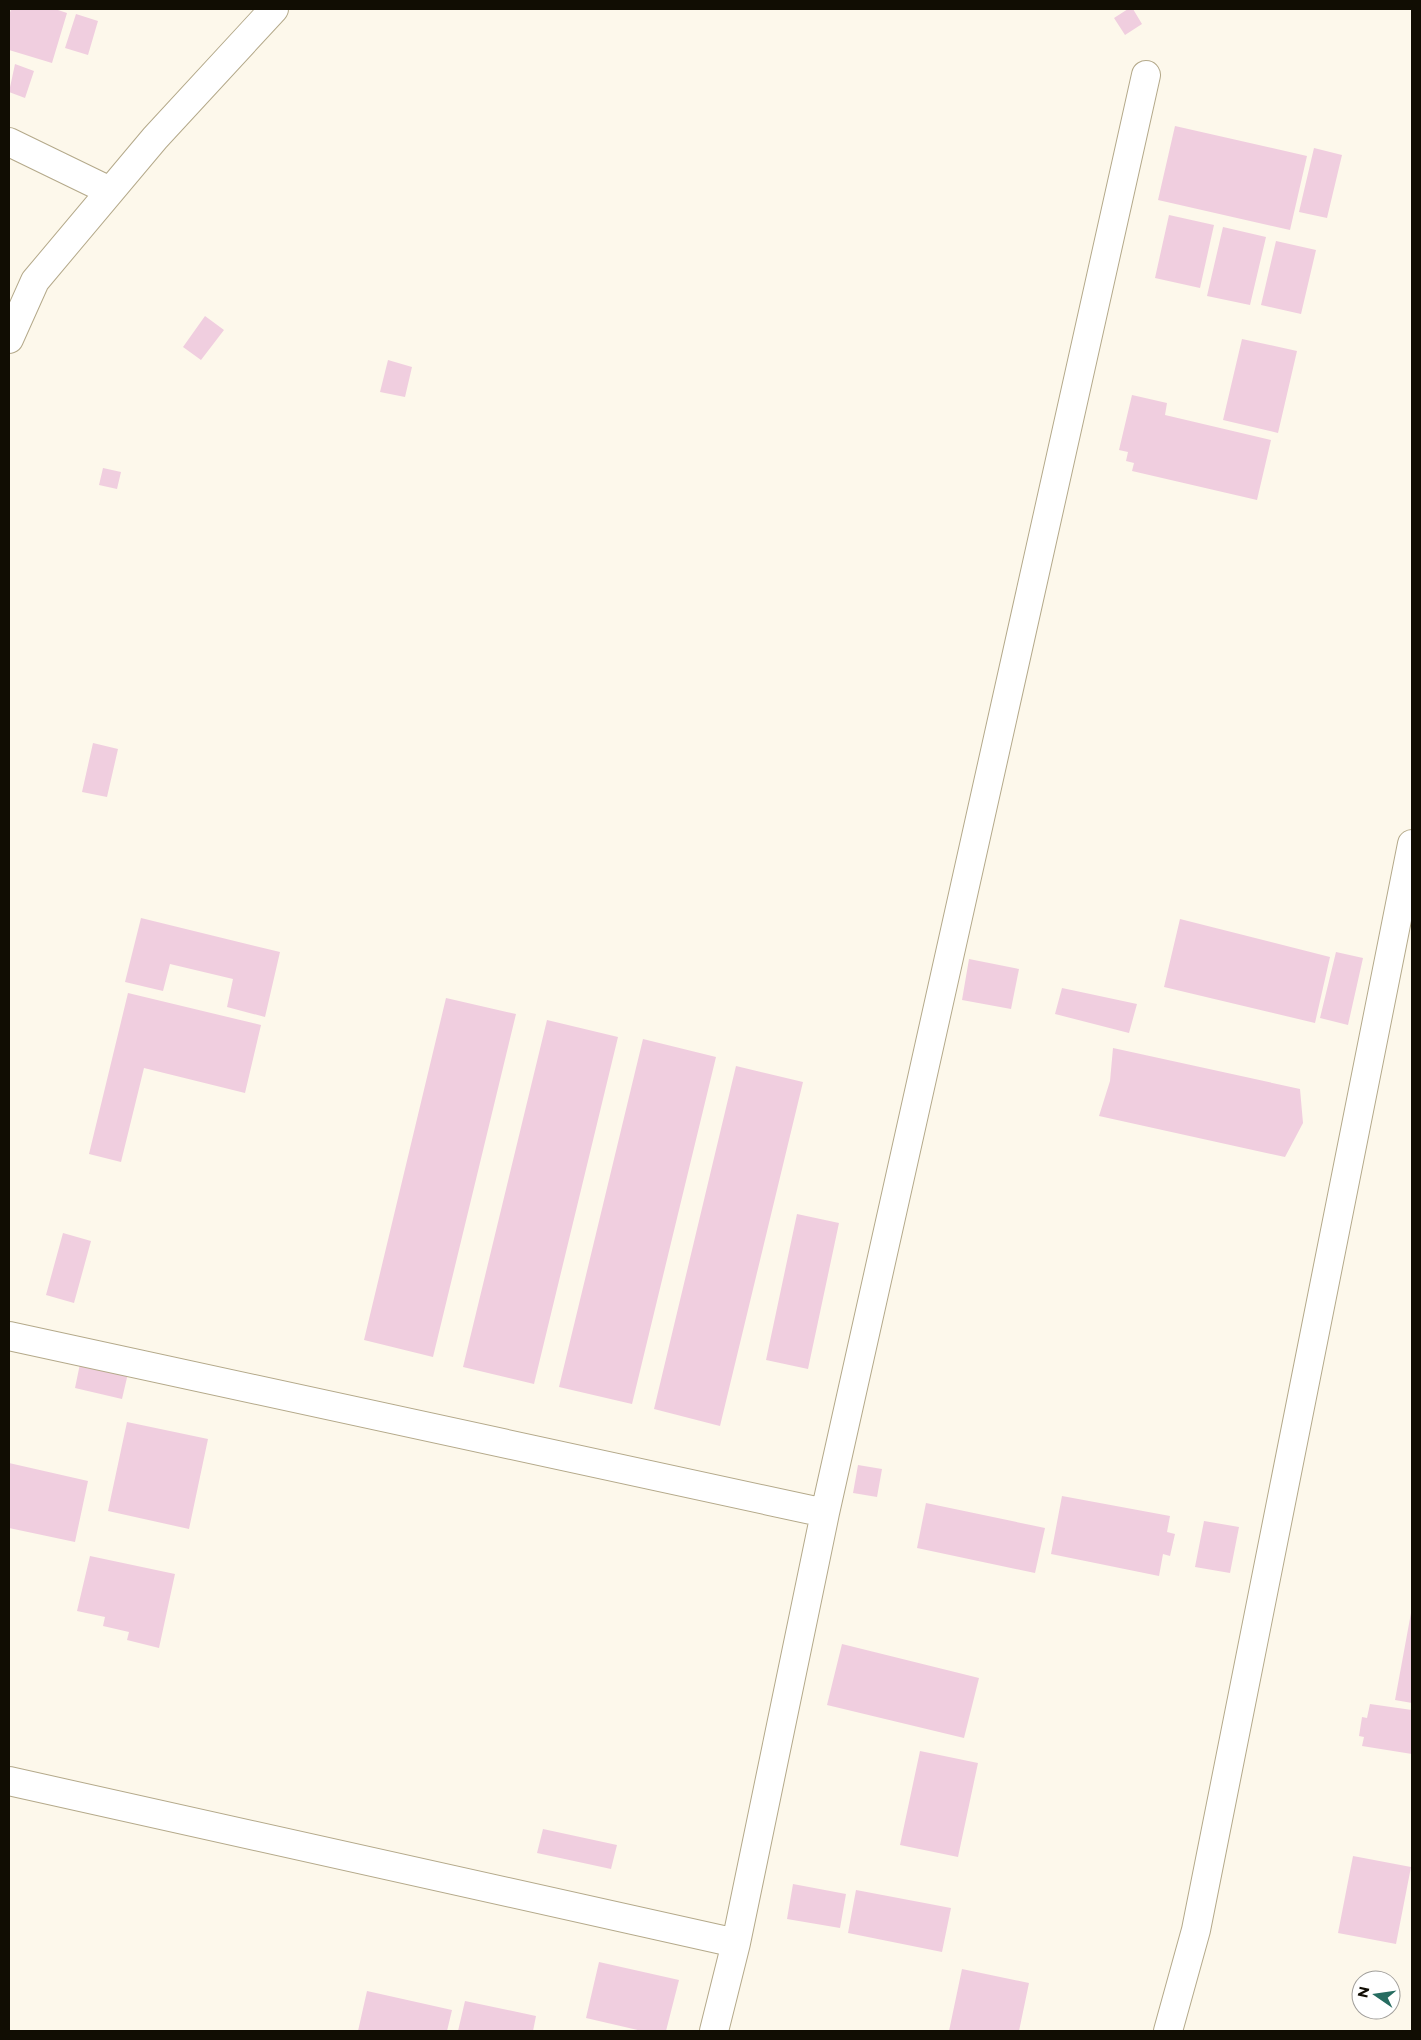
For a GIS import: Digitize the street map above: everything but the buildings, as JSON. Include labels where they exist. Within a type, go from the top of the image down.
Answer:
[{"type":"street","points":[[9,339],[35,281],[155,138],[274,9]]},
{"type":"street","points":[[714,2031],[736,1943],[824,1512],[1146,75]]},
{"type":"street","points":[[9,142],[110,191]]},
{"type":"street","points":[[1168,2031],[1196,1930],[1412,844]]},
{"type":"street","points":[[9,1336],[824,1512]]},
{"type":"street","points":[[9,1781],[736,1943]]}]
